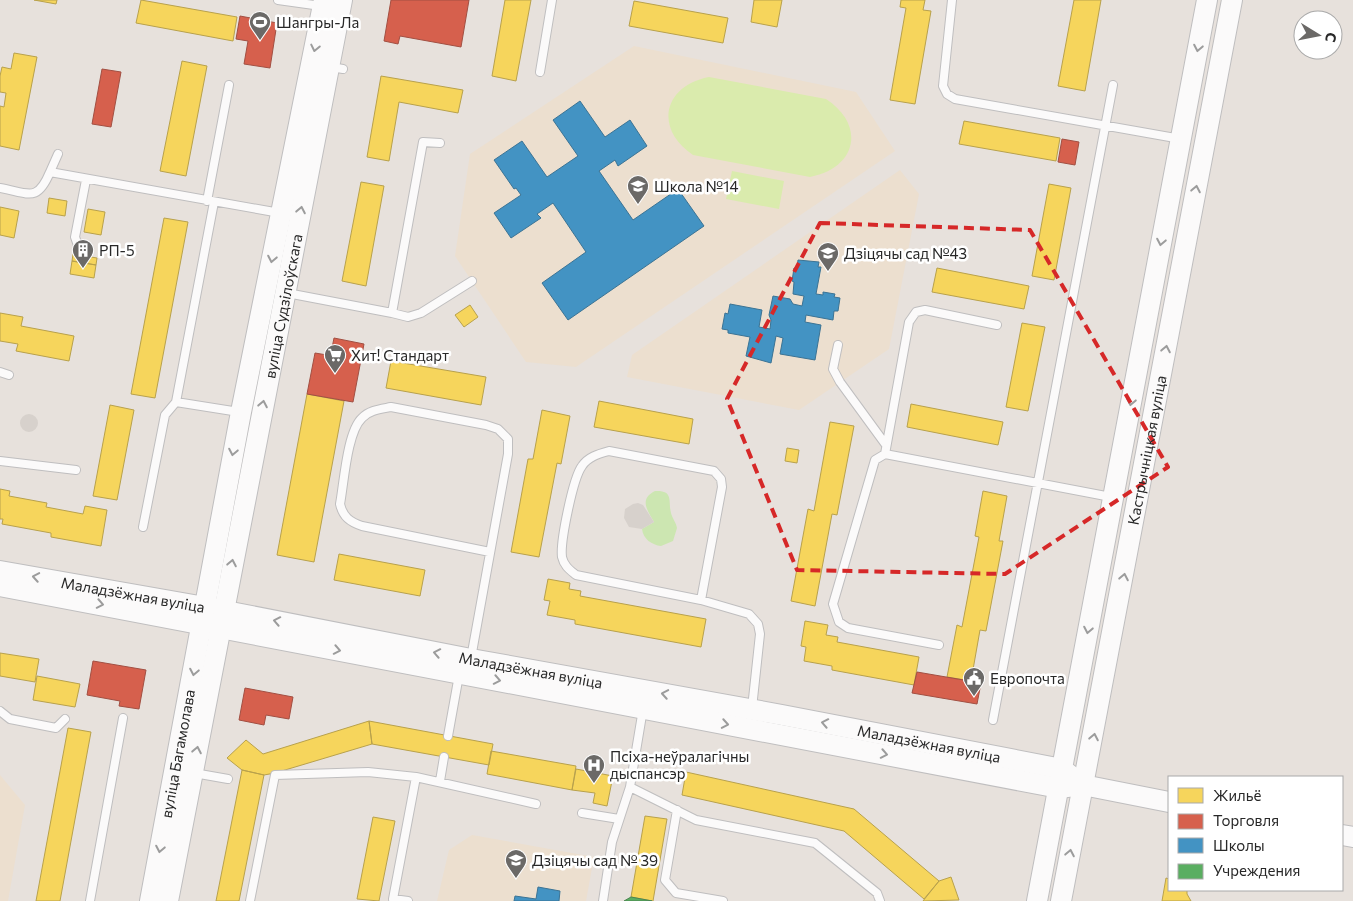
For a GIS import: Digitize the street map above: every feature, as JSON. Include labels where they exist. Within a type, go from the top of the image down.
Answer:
[{"type":"main road","name":"Кастрычніцкая вуліца","points":[[1037,901],[1207,0]]},
{"type":"main road","name":"Кастрычніцкая вуліца","points":[[1061,901],[1232,0]]},
{"type":"main road","name":"вуліца Судзілоўскага","points":[[213,618],[336,68],[330,2]]},
{"type":"main road","name":"вуліца Судзілоўскага","points":[[213,618],[241,412],[281,213],[330,2]]},
{"type":"main road","name":"Маладзёжная вуліца","points":[[0,571],[213,618],[465,666],[752,710],[1062,769]]},
{"type":"main road","name":"Маладзёжная вуліца","points":[[0,586],[213,618]]},
{"type":"main road","name":"вуліца Багамолава","points":[[168,901],[192,772],[213,618]]},
{"type":"main road","name":"вуліца Багамолава","points":[[150,901],[213,618]]},
{"type":"main road","name":"Маладзёжная вуліца","points":[[465,666],[643,709],[1059,788],[1084,785]]},
{"type":"main road","points":[[1062,769],[1084,785],[1168,802]]},
{"type":"lane","points":[[279,0],[330,2]]},
{"type":"lane","points":[[540,72],[552,0]]},
{"type":"lane","points":[[952,0],[943,86],[947,94],[955,99],[1181,139]]},
{"type":"lane","points":[[143,527],[165,415],[176,402],[230,85]]},
{"type":"lane","points":[[992,720],[1113,86]]},
{"type":"lane","points":[[392,313],[423,142],[440,143]]},
{"type":"lane","points":[[0,188],[34,194],[42,190],[58,154]]},
{"type":"lane","points":[[50,172],[86,180],[281,213]]},
{"type":"lane","points":[[81,254],[75,237],[86,180]]},
{"type":"lane","points":[[285,292],[408,317],[421,313],[472,281]]},
{"type":"lane","points":[[885,454],[909,322],[916,312],[925,310],[997,325]]},
{"type":"lane","points":[[838,345],[833,368],[840,382],[886,445]]},
{"type":"lane","points":[[0,372],[9,375]]},
{"type":"lane","points":[[176,402],[241,412]]},
{"type":"lane","points":[[448,736],[490,552],[508,454],[508,439],[498,429],[486,424],[391,407],[376,410],[363,417],[354,429],[340,504],[342,512],[350,522],[490,552]]},
{"type":"lane","points":[[700,600],[722,487],[721,478],[714,472],[609,451],[594,455],[583,464],[576,477],[562,544],[562,558],[567,568],[576,576],[700,600],[749,614],[758,624],[760,634],[752,710]]},
{"type":"lane","points":[[939,645],[848,628],[840,622],[834,613],[833,604],[875,460],[885,454],[1113,498]]},
{"type":"lane","points":[[0,461],[76,470]]},
{"type":"lane","points":[[603,901],[612,842],[630,787],[643,709]]},
{"type":"lane","points":[[0,711],[10,719],[56,728],[65,719]]},
{"type":"lane","points":[[90,901],[123,718]]},
{"type":"lane","points":[[440,781],[444,757]]},
{"type":"lane","points":[[192,772],[228,779]]},
{"type":"lane","points":[[252,901],[275,775],[368,772],[416,777],[440,781],[500,798],[536,804]]},
{"type":"lane","points":[[408,901],[393,899],[416,777]]},
{"type":"lane","points":[[630,787],[696,820],[815,843],[877,893],[880,901]]},
{"type":"lane","points":[[677,810],[665,880],[676,893],[723,901]]},
{"type":"lane","points":[[582,813],[619,819]]},
{"type":"highlighted area","points":[[820,223],[1030,230],[1168,467],[1005,574],[797,570],[727,399]]},
{"type":"shaded area","name":"Школа №14","points":[[634,46],[856,92],[895,151],[576,367],[526,362],[455,256],[470,154]]},
{"type":"shaded area","name":"Дзіцячы сад №43","points":[[900,170],[919,194],[889,349],[799,410],[627,377],[632,355]]},
{"type":"shaded area","points":[[29,414],[35,417],[38,423],[35,429],[29,432],[23,429],[20,423],[23,417]]},
{"type":"shaded area","points":[[638,503],[643,505],[654,522],[642,529],[629,527],[624,518],[625,509]]},
{"type":"shaded area","points":[[0,775],[25,805],[8,901],[0,901]]},
{"type":"shaded area","name":"Дзіцячы сад № 39","points":[[472,835],[594,857],[586,901],[437,901],[449,850]]},
{"type":"green space","points":[[709,77],[826,99],[839,109],[847,121],[851,133],[851,144],[846,155],[838,165],[826,172],[810,177],[693,155],[681,145],[673,133],[669,121],[669,110],[673,99],[682,89],[694,82]]},
{"type":"green space","points":[[732,171],[784,181],[779,209],[726,199]]},
{"type":"green space","points":[[655,491],[668,494],[670,509],[677,528],[673,541],[661,546],[649,541],[644,536],[642,529],[654,522],[647,509],[646,501],[650,494]]},
{"type":"building: Жильё","points":[[34,0],[57,0],[56,4]]},
{"type":"building: Жильё","points":[[141,0],[237,17],[233,41],[136,23]]},
{"type":"building: Жильё","points":[[505,0],[531,0],[516,81],[492,76]]},
{"type":"building: Жильё","points":[[754,0],[782,0],[777,27],[751,22]]},
{"type":"building: Жильё","points":[[901,0],[925,0],[923,10],[931,11],[915,104],[890,100],[906,8],[900,7]]},
{"type":"building: Жильё","points":[[1074,0],[1101,0],[1085,91],[1058,86]]},
{"type":"building: Жильё","points":[[634,1],[728,18],[723,43],[629,26]]},
{"type":"building: Жильё","points":[[14,53],[37,57],[19,150],[0,146],[0,106],[4,107],[6,93],[0,92],[0,76],[2,67],[11,69]]},
{"type":"building: Жильё","points":[[182,61],[207,66],[186,176],[160,171]]},
{"type":"building: Жильё","points":[[381,76],[463,90],[458,113],[399,102],[389,161],[367,157]]},
{"type":"building: Жильё","points":[[964,121],[1060,138],[1056,161],[959,144]]},
{"type":"building: Жильё","points":[[361,182],[384,186],[366,286],[342,281]]},
{"type":"building: Жильё","points":[[1049,184],[1071,188],[1054,280],[1032,276]]},
{"type":"building: Жильё","points":[[49,198],[67,201],[65,216],[47,213]]},
{"type":"building: Жильё","points":[[0,207],[19,211],[14,238],[0,235]]},
{"type":"building: Жильё","points":[[88,209],[105,212],[101,235],[84,232]]},
{"type":"building: Жильё","points":[[164,218],[188,222],[155,398],[131,394]]},
{"type":"building: Жильё","points":[[73,254],[97,258],[96,265],[72,261]]},
{"type":"building: Жильё","name":"РП-5","points":[[72,261],[96,265],[94,278],[70,274]]},
{"type":"building: Жильё","points":[[937,268],[1029,286],[1024,309],[932,292]]},
{"type":"building: Жильё","points":[[470,305],[478,317],[464,327],[455,315]]},
{"type":"building: Жильё","points":[[0,313],[23,317],[21,326],[74,336],[69,361],[16,351],[18,344],[0,341]]},
{"type":"building: Жильё","points":[[1022,323],[1045,327],[1028,411],[1006,407]]},
{"type":"building: Жильё","points":[[391,361],[486,377],[481,405],[386,388]]},
{"type":"building: Жильё","points":[[307,394],[344,401],[314,562],[277,555]]},
{"type":"building: Жильё","points":[[599,401],[693,419],[689,444],[594,427]]},
{"type":"building: Жильё","points":[[911,404],[1003,422],[998,445],[907,427]]},
{"type":"building: Жильё","points":[[110,405],[134,410],[117,500],[93,496]]},
{"type":"building: Жильё","points":[[542,410],[570,416],[561,464],[557,463],[539,557],[511,552],[528,459],[533,459]]},
{"type":"building: Жильё","points":[[830,422],[854,426],[837,515],[832,514],[815,606],[791,601],[808,509],[814,511]]},
{"type":"building: Жильё","points":[[787,448],[799,450],[797,463],[785,461]]},
{"type":"building: Жильё","points":[[0,489],[10,491],[9,496],[47,503],[46,507],[83,514],[85,506],[107,510],[101,546],[51,537],[51,533],[2,524],[3,519],[0,519]]},
{"type":"building: Жильё","points":[[983,491],[1007,496],[999,541],[1003,541],[986,631],[980,630],[971,681],[947,677],[957,625],[962,627],[979,537],[975,536]]},
{"type":"building: Жильё","points":[[339,554],[425,570],[420,596],[334,580]]},
{"type":"building: Жильё","points":[[548,579],[570,583],[569,589],[581,591],[580,596],[706,619],[701,647],[575,624],[575,620],[547,615],[550,601],[544,600]]},
{"type":"building: Жильё","points":[[805,621],[828,625],[826,635],[838,637],[837,642],[919,657],[914,685],[832,670],[832,666],[804,661],[806,647],[801,646]]},
{"type":"building: Жильё","points":[[0,653],[39,659],[35,682],[0,676]]},
{"type":"building: Жильё","points":[[37,676],[80,684],[75,707],[33,700]]},
{"type":"building: Жильё","points":[[369,721],[372,744],[275,773],[264,775],[242,770],[227,758],[246,740],[263,754]]},
{"type":"building: Жильё","points":[[369,721],[493,744],[489,765],[372,744]]},
{"type":"building: Жильё","points":[[68,728],[91,732],[60,901],[36,901]]},
{"type":"building: Жильё","points":[[491,751],[576,766],[572,790],[487,774]]},
{"type":"building: Жильё","points":[[576,769],[613,776],[607,806],[593,803],[595,793],[572,790]]},
{"type":"building: Жильё","points":[[242,770],[264,775],[239,901],[216,901]]},
{"type":"building: Жильё","points":[[686,772],[854,809],[939,881],[924,899],[844,831],[682,795]]},
{"type":"building: Жильё","points":[[645,816],[667,819],[653,901],[631,897]]},
{"type":"building: Жильё","points":[[373,817],[395,821],[379,901],[357,899]]},
{"type":"building: Жильё","points":[[951,877],[959,900],[923,901],[939,881]]},
{"type":"building: Жильё","points":[[1166,878],[1168,879],[1168,891],[1187,891],[1191,901],[1162,901]]},
{"type":"building: Торговля","points":[[391,0],[469,0],[461,47],[400,36],[398,44],[384,41]]},
{"type":"building: Торговля","points":[[240,16],[277,23],[270,68],[244,64],[248,41],[236,39]]},
{"type":"building: Торговля","points":[[102,69],[121,72],[111,127],[92,124]]},
{"type":"building: Торговля","points":[[1062,139],[1079,142],[1075,165],[1058,162]]},
{"type":"building: Торговля","name":"Хит! Стандарт","points":[[334,338],[364,344],[353,402],[307,394],[315,353],[327,355],[331,353]]},
{"type":"building: Торговля","points":[[93,661],[146,670],[139,709],[119,706],[120,701],[87,695]]},
{"type":"building: Торговля","points":[[917,672],[981,683],[977,704],[912,693]]},
{"type":"building: Торговля","points":[[245,688],[293,697],[289,719],[266,715],[264,725],[239,720]]},
{"type":"building: Школы","points":[[580,101],[605,137],[630,120],[647,146],[618,166],[615,160],[599,171],[633,220],[678,189],[704,226],[568,320],[542,283],[586,252],[553,203],[537,214],[541,218],[511,238],[494,213],[521,195],[516,188],[514,189],[494,160],[522,141],[547,177],[578,156],[553,120]]},
{"type":"building: Школы","points":[[798,260],[819,262],[818,267],[821,267],[816,294],[823,295],[823,292],[835,294],[834,297],[840,298],[838,311],[834,311],[833,320],[806,315],[805,322],[821,325],[815,360],[780,354],[783,338],[776,336],[771,363],[746,356],[750,337],[728,333],[728,330],[722,329],[725,313],[728,314],[730,304],[762,310],[759,327],[770,329],[771,320],[769,315],[773,296],[790,299],[793,304],[802,306],[804,296],[793,294],[794,282],[792,281],[794,268],[797,268]]},
{"type":"building: Школы","points":[[538,887],[560,891],[559,901],[514,901],[515,896],[536,899]]},
{"type":"building: Учреждения","points":[[631,897],[652,901],[624,901]]},
{"type":"place","name":"Шангры-Ла","points":[[260,41]]},
{"type":"place","name":"Школа №14","points":[[638,205]]},
{"type":"place","name":"РП-5","points":[[83,269]]},
{"type":"place","name":"Дзіцячы сад №43","points":[[828,272]]},
{"type":"place","name":"Хит! Стандарт","points":[[335,374]]},
{"type":"place","name":"Европочта","points":[[974,697]]},
{"type":"place","name":"Псіха-неўралагічны дыспансэр","points":[[594,784]]},
{"type":"place","name":"Дзіцячы сад № 39","points":[[516,879]]}]
